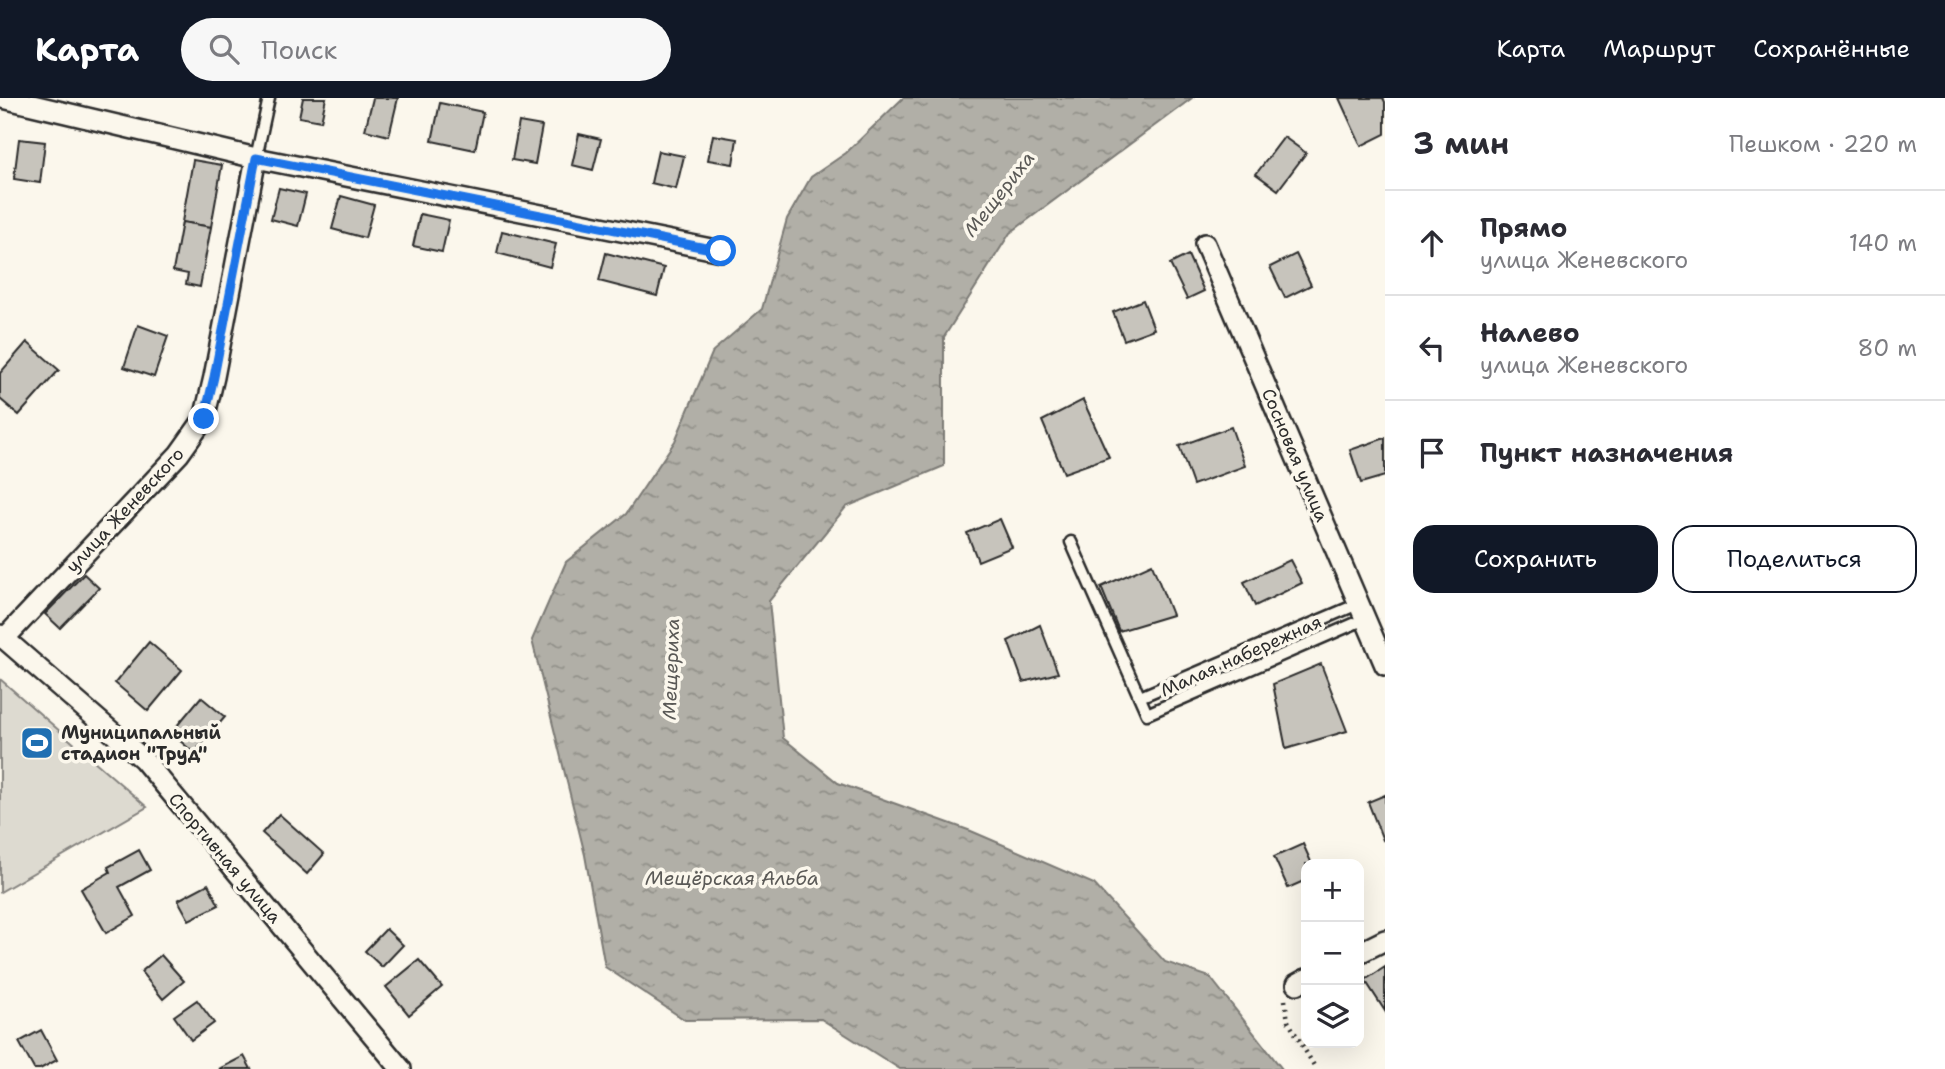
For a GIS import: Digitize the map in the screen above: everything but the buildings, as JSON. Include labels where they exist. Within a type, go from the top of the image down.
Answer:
[{"type":"street","points":[[3,98],[256,158],[721,251]]},
{"type":"street","name":"улица Женевского","points":[[2,637],[179,454],[204,419],[256,158]]},
{"type":"street","name":"Сосновая улица","points":[[1205,244],[1385,665]]},
{"type":"street","name":"Спортивная улица","points":[[2,637],[143,760],[401,1069]]},
{"type":"street","points":[[1364,950],[1385,940]]},
{"type":"lane","points":[[256,158],[269,98]]},
{"type":"lane","name":"Малая набережная","points":[[1071,542],[1147,714],[1362,612]]},
{"type":"lane","points":[[1140,697],[1362,612]]},
{"type":"path","points":[[1301,983],[1284,996],[1288,1021],[1316,1069]]},
{"type":"shaded area","name":"Муниципальный стадион \"Труд\"","points":[[0,679],[147,807],[0,892]]},
{"type":"water","name":"Мещёрская Альба","points":[[903,98],[1192,98],[1010,233],[944,337],[944,466],[846,507],[769,601],[783,738],[838,783],[971,831],[1094,884],[1165,962],[1210,977],[1282,1069],[900,1069],[821,1019],[685,1020],[605,967],[585,855],[532,640],[566,562],[626,514],[675,441],[713,351],[762,309],[787,219],[811,177],[846,153]]},
{"type":"place","name":"Муниципальный стадион \"Труд\"","points":[[37,743]]},
{"type":"route","points":[[204,419],[256,158],[721,251]]},
{"type":"water label","name":"Мещериха","points":[[999,194]]},
{"type":"water label","name":"Мещериха","points":[[671,669]]}]
